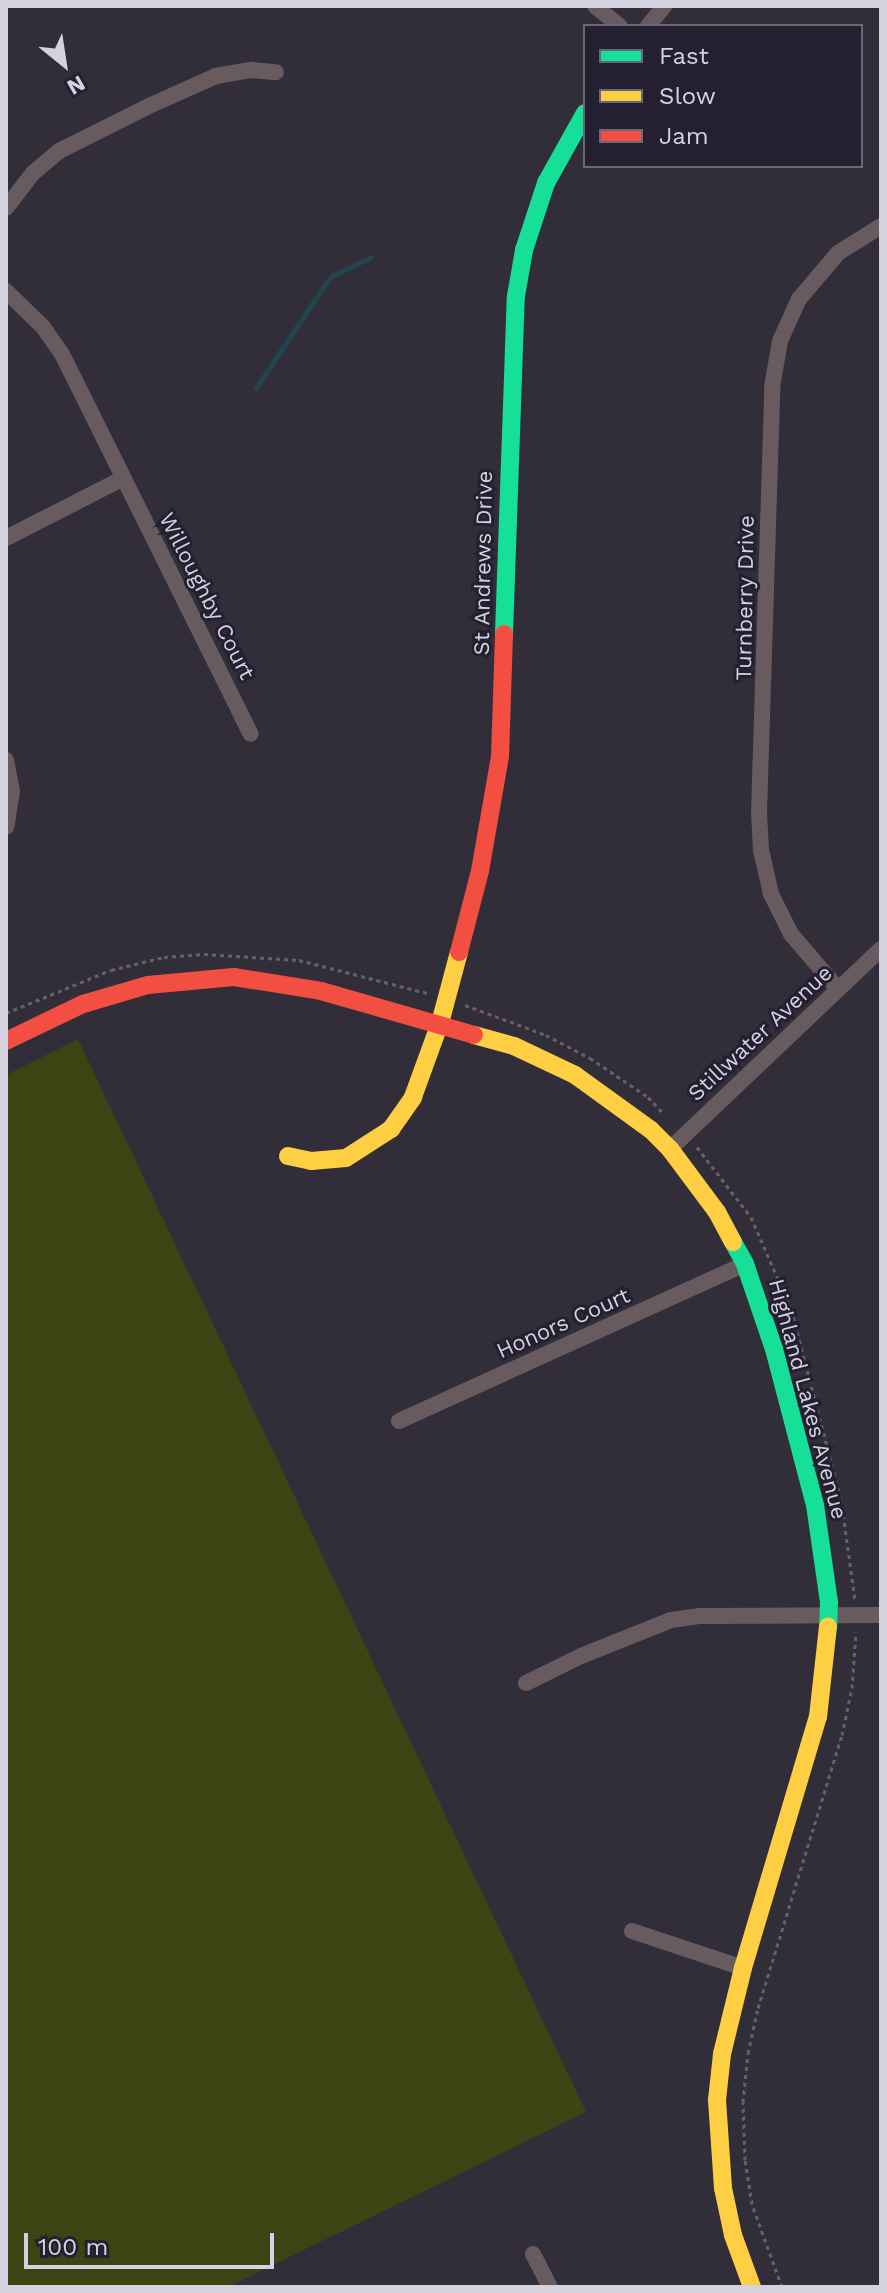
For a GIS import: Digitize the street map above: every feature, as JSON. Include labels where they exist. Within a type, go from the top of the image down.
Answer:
[{"type":"street","points":[[595,6],[618,24]]},
{"type":"street","points":[[650,24],[664,6]]},
{"type":"street","points":[[6,208],[33,173],[59,151],[216,76],[251,70],[276,72]]},
{"type":"street","name":"St Andrews Drive","points":[[288,1156],[311,1161],[346,1158],[374,1143],[391,1129],[413,1097],[440,1023],[480,871],[500,756],[516,296],[527,239],[546,183],[583,117]]},
{"type":"street","name":"Turnberry Drive","points":[[838,989],[791,934],[771,894],[761,850],[759,812],[772,387],[780,341],[799,299],[838,253],[881,226]]},
{"type":"street","name":"Willoughby Court","points":[[6,291],[43,327],[62,354],[251,734]]},
{"type":"street","points":[[6,538],[122,479]]},
{"type":"street","points":[[6,760],[12,791],[6,827]]},
{"type":"street","name":"Stillwater Avenue","points":[[670,1149],[881,949]]},
{"type":"street","name":"Highland Lakes Avenue","points":[[6,1041],[83,1004],[126,990],[216,976],[278,982],[440,1023],[514,1046],[575,1075],[615,1101],[670,1149],[717,1212],[745,1264],[774,1349],[815,1505],[824,1554],[828,1615],[828,1648],[818,1717],[743,1968],[722,2054],[718,2144],[733,2235],[752,2287]]},
{"type":"street","name":"Honors Court","points":[[399,1421],[745,1264]]},
{"type":"street","points":[[526,1683],[581,1656],[671,1620],[699,1616],[881,1615]]},
{"type":"street","points":[[632,1931],[743,1968]]},
{"type":"street","points":[[533,2254],[550,2287]]},
{"type":"path","points":[[6,1013],[111,970],[164,957],[204,954],[299,960],[446,999],[534,1030],[590,1058],[648,1097],[684,1135],[751,1217],[791,1309],[841,1499],[850,1546],[855,1615],[852,1688],[842,1735],[770,1967],[748,2053],[743,2102],[745,2160],[752,2204],[782,2287]]},
{"type":"green space","points":[[78,1039],[586,2112],[228,2287],[6,2287],[6,1075]]},
{"type":"waterway","points":[[256,388],[332,276],[371,257]]},
{"type":"traffic: fast","points":[[504,634],[516,296],[524,250],[546,183],[583,117]]},
{"type":"traffic: fast","points":[[733,1242],[745,1264],[774,1349],[815,1505],[829,1602],[828,1627]]},
{"type":"traffic: slow","points":[[288,1156],[311,1161],[346,1158],[391,1129],[413,1097],[440,1023],[459,952]]},
{"type":"traffic: slow","points":[[474,1035],[514,1046],[575,1075],[651,1130],[670,1149],[717,1212],[733,1242]]},
{"type":"traffic: slow","points":[[752,2287],[733,2235],[723,2188],[717,2100],[722,2054],[743,1968],[818,1717],[828,1627]]},
{"type":"traffic: jam","points":[[459,952],[480,871],[500,756],[504,634]]},
{"type":"traffic: jam","points":[[6,1041],[83,1004],[148,985],[234,977],[321,991],[474,1035]]}]
